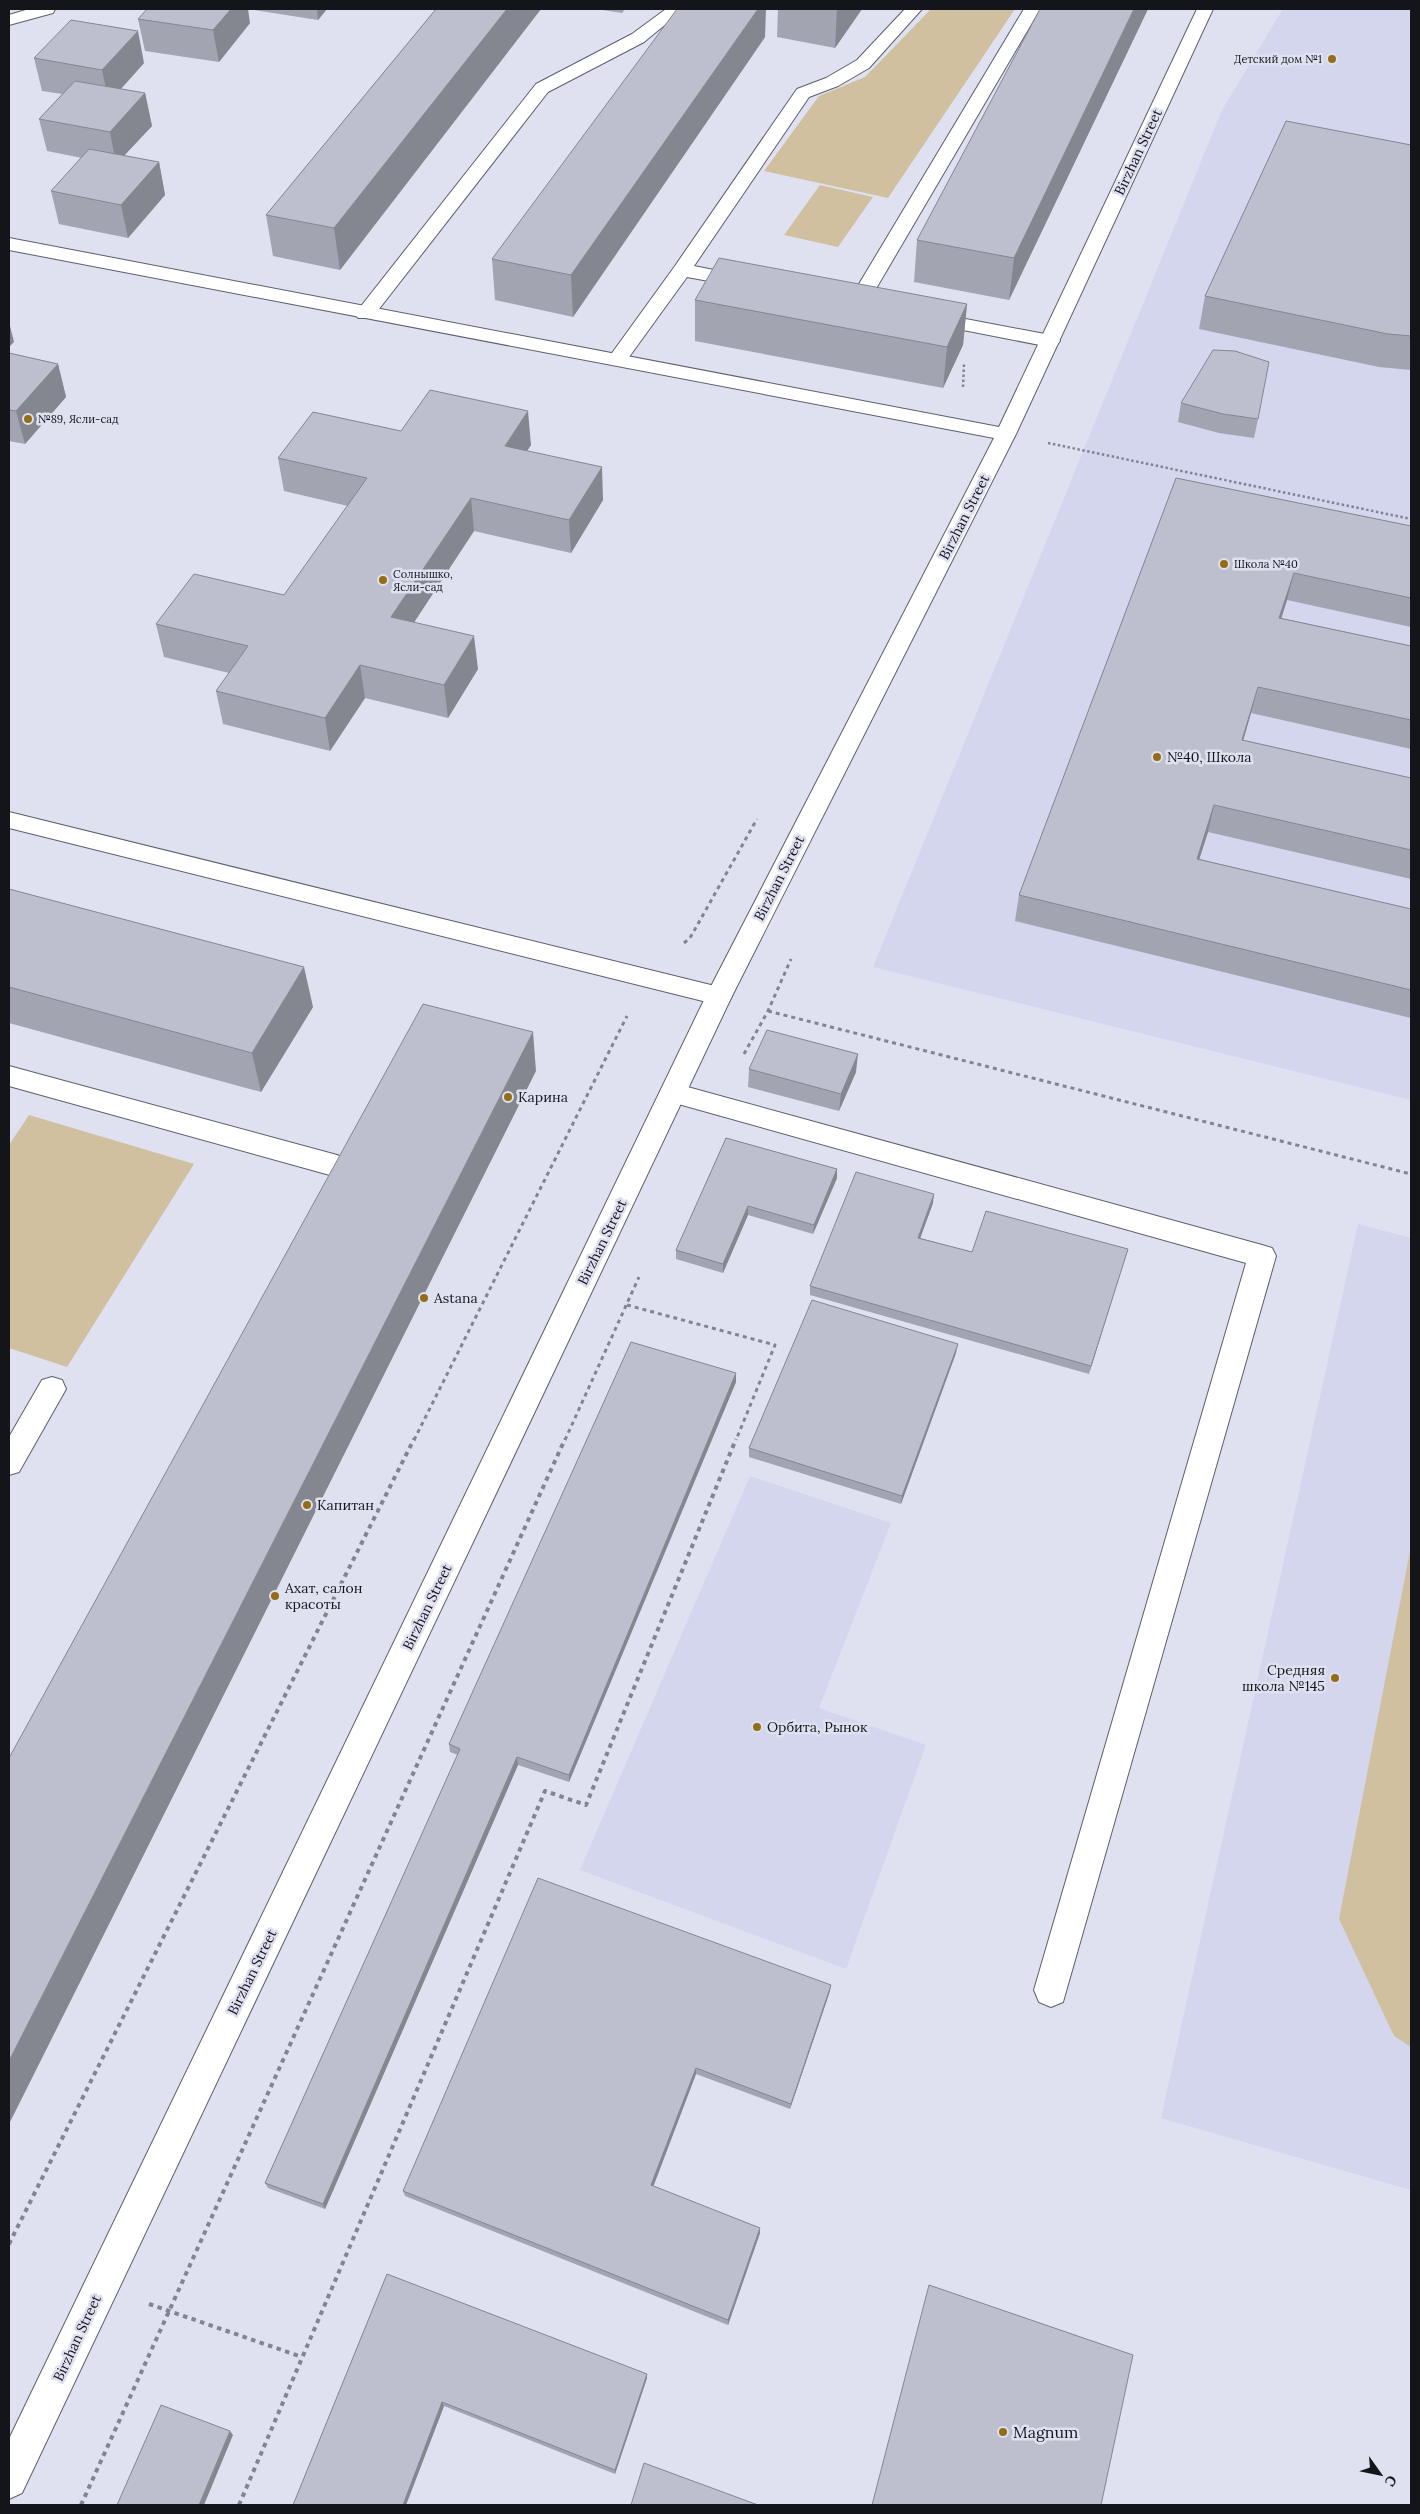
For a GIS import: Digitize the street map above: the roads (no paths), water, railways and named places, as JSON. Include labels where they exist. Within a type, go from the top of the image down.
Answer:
[{"type":"street","points":[[9,20],[47,9]]},
{"type":"street","points":[[365,314],[542,88],[638,38],[676,9]]},
{"type":"street","points":[[617,360],[682,270],[803,93],[832,82],[863,64],[914,9]]},
{"type":"street","points":[[876,307],[848,302],[1032,9]]},
{"type":"street","name":"Birzhan Street","points":[[9,2480],[719,996],[1006,434],[1205,9]]},
{"type":"street","points":[[9,244],[365,314],[1006,434]]},
{"type":"street","points":[[682,270],[764,286]]},
{"type":"street","points":[[914,315],[1050,341]]},
{"type":"street","points":[[9,820],[719,996]]},
{"type":"street","points":[[9,1076],[337,1166]]},
{"type":"street","points":[[673,1093],[1262,1256],[1051,1990]]},
{"type":"street","points":[[323,1193],[352,1140]]},
{"type":"street","points":[[9,1463],[52,1389]]},
{"type":"place","name":"Детский дом №1","points":[[1332,59]]},
{"type":"place","name":"№89, Ясли-сад","points":[[28,419]]},
{"type":"place","name":"Школа №40","points":[[1224,564]]},
{"type":"place","name":"Солнышко, Ясли-сад","points":[[383,580]]},
{"type":"place","name":"№40, Школа","points":[[1157,757]]},
{"type":"place","name":"Карина","points":[[508,1097]]},
{"type":"place","name":"Astana","points":[[424,1298]]},
{"type":"place","name":"Капитан","points":[[307,1505]]},
{"type":"place","name":"Ахат, салон красоты","points":[[275,1596]]},
{"type":"place","name":"Средняя школа №145","points":[[1335,1678]]},
{"type":"place","name":"Орбита, Рынок","points":[[757,1727]]},
{"type":"place","name":"Magnum","points":[[1003,2432]]}]
